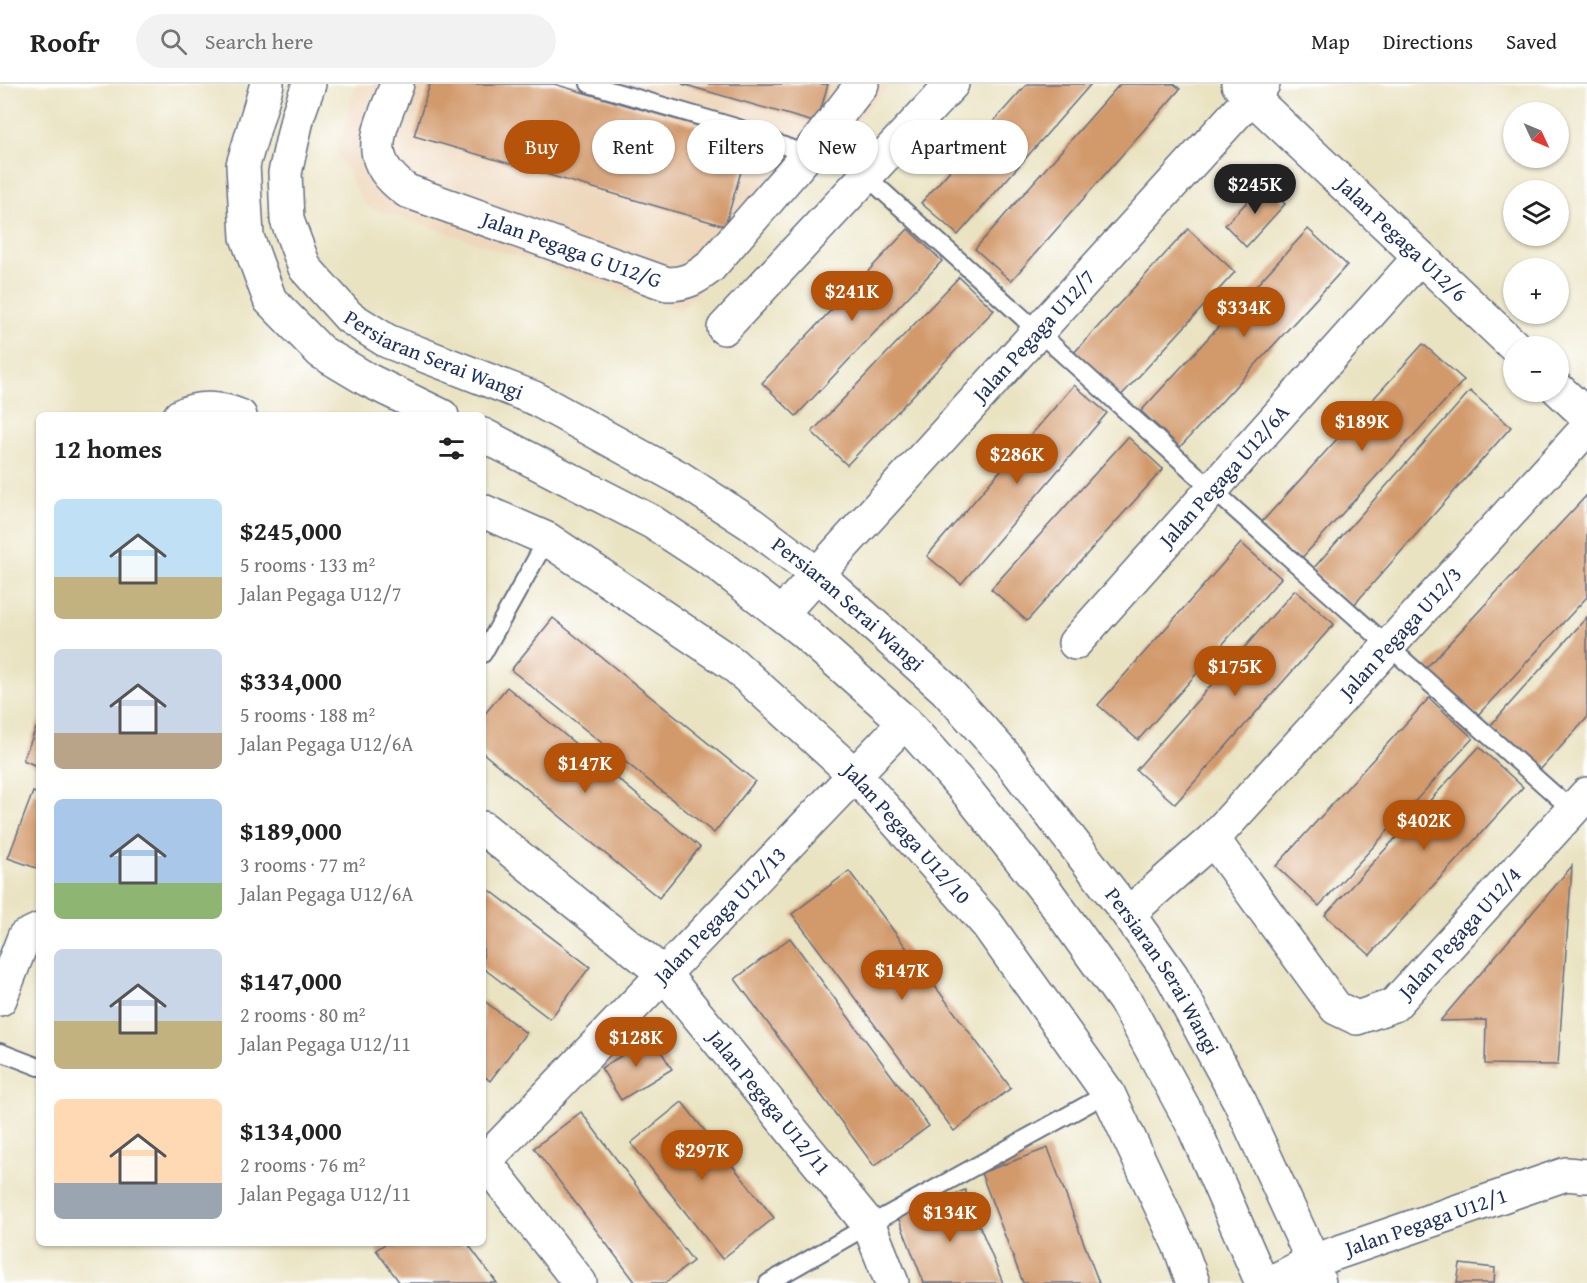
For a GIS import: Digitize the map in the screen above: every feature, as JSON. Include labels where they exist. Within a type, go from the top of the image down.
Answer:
[{"type":"street","points":[[267,84],[243,165],[246,237],[270,300],[321,352],[368,380],[434,412]]},
{"type":"street","name":"Persiaran Serai Wangi","points":[[309,84],[298,115],[285,173],[287,220],[305,268],[349,316],[387,341],[534,398],[680,478],[751,524],[817,574],[945,689],[1009,760],[1128,914],[1172,976],[1240,1102],[1316,1272]]},
{"type":"street","name":"Jalan Pegaga G U12/G","points":[[397,84],[378,138],[378,154],[383,170],[394,182],[407,191],[667,284],[681,284],[695,279],[710,267],[797,167]]},
{"type":"street","name":"Jalan Pegaga G U12/G","points":[[834,120],[862,84]]},
{"type":"street","points":[[724,328],[952,84]]},
{"type":"street","name":"Jalan Pegaga U12/7","points":[[781,614],[1038,332],[1251,88]]},
{"type":"street","name":"Jalan Pegaga U12/6","points":[[1251,88],[1420,257],[1503,336]]},
{"type":"street","name":"Jalan Pegaga U12/6A","points":[[1075,643],[1420,257]]},
{"type":"street","points":[[1569,399],[1587,416]]},
{"type":"street","points":[[195,412],[206,409],[231,412]]},
{"type":"street","name":"Jalan Pegaga U12/3","points":[[1128,914],[1213,840],[1587,428]]},
{"type":"street","points":[[486,437],[652,522],[721,567],[781,614],[905,722],[969,794],[1049,896],[1127,1004],[1193,1125],[1262,1283]]},
{"type":"street","name":"Jalan Pegaga U12/10","points":[[486,512],[547,539],[733,664],[855,775],[987,924],[1108,1093],[1180,1247],[1193,1283]]},
{"type":"street","name":"Jalan Pegaga U12/13","points":[[486,1158],[905,722]]},
{"type":"street","name":"Jalan Pegaga U12/4","points":[[1213,840],[1336,1008],[1357,1018],[1394,1005],[1580,802]]},
{"type":"street","name":"Jalan Pegaga U12/11","points":[[486,830],[664,974],[869,1225],[892,1283]]},
{"type":"street","points":[[0,999],[24,937],[36,931]]},
{"type":"street","points":[[486,1163],[580,1283]]},
{"type":"street","name":"Jalan Pegaga U12/1","points":[[1270,1283],[1316,1272],[1566,1174],[1587,1176]]},
{"type":"lane","points":[[589,84],[739,128],[797,151]]},
{"type":"lane","points":[[866,176],[1388,647],[1580,802]]},
{"type":"lane","points":[[486,649],[547,539]]},
{"type":"lane","points":[[0,1052],[36,1066]]},
{"type":"lane","points":[[768,1283],[1108,1093]]},
{"type":"shaded area","points":[[356,84],[891,84],[858,120],[797,120],[797,174],[807,174],[681,310],[366,206],[336,153]]},
{"type":"building","points":[[430,84],[554,84],[687,123],[687,174],[740,174],[725,226],[545,174],[580,174],[580,120],[504,120],[504,162],[414,136]]},
{"type":"building","points":[[682,84],[828,84],[818,120],[807,120]]},
{"type":"building","points":[[1027,84],[1091,84],[1028,156],[1028,120],[995,120]]},
{"type":"building","points":[[1120,84],[1174,84],[1180,89],[1011,281],[975,249]]},
{"type":"building","points":[[947,174],[1012,174],[958,235],[921,203]]},
{"type":"building","points":[[1265,183],[1285,204],[1246,247],[1225,225]]},
{"type":"building","points":[[908,229],[942,261],[796,416],[762,383]]},
{"type":"building","points":[[1188,229],[1235,272],[1118,399],[1071,356]]},
{"type":"building","points":[[1308,229],[1347,265],[1180,447],[1141,411]]},
{"type":"building","points":[[959,277],[994,310],[847,465],[812,432]]},
{"type":"building","points":[[1423,344],[1464,380],[1300,560],[1260,524]]},
{"type":"building","points":[[1074,385],[1107,413],[961,584],[927,556]]},
{"type":"building","points":[[1470,391],[1511,427],[1353,606],[1312,570]]},
{"type":"building","points":[[1128,437],[1163,469],[1027,621],[991,589]]},
{"type":"building","points":[[1587,495],[1587,597],[1477,716],[1426,668]]},
{"type":"building","points":[[1241,543],[1281,578],[1138,740],[1098,705]]},
{"type":"building","points":[[1295,590],[1334,624],[1175,804],[1136,770]]},
{"type":"building","points":[[1587,617],[1587,718],[1540,770],[1490,726]]},
{"type":"building","points":[[553,618],[755,781],[714,833],[511,670]]},
{"type":"building","points":[[507,687],[700,847],[659,898],[486,755],[486,712]]},
{"type":"building","points":[[1429,698],[1473,738],[1319,906],[1276,866]]},
{"type":"building","points":[[36,728],[36,766],[23,760]]},
{"type":"building","points":[[1479,747],[1523,787],[1370,955],[1325,915]]},
{"type":"building","points":[[33,792],[36,793],[36,868],[8,858]]},
{"type":"building","points":[[1572,866],[1558,1065],[1485,1064],[1486,1020],[1440,1021]]},
{"type":"building","points":[[849,871],[1011,1088],[954,1131],[792,914]]},
{"type":"building","points":[[486,887],[590,967],[550,1019],[486,970]]},
{"type":"building","points":[[790,938],[929,1126],[874,1166],[735,979]]},
{"type":"building","points":[[486,1002],[526,1033],[490,1081],[486,1078]]},
{"type":"building","points":[[652,1037],[672,1069],[621,1100],[601,1068]]},
{"type":"building","points":[[682,1102],[774,1218],[722,1259],[631,1143]]},
{"type":"building","points":[[581,1112],[693,1261],[665,1283],[636,1283],[534,1148]]},
{"type":"building","points":[[1048,1148],[1099,1283],[1023,1283],[981,1173]]},
{"type":"building","points":[[965,1190],[1003,1283],[924,1283],[898,1217]]},
{"type":"building","points":[[382,1246],[469,1246],[497,1283],[400,1283],[376,1250]]},
{"type":"building","points":[[1460,1264],[1495,1268],[1494,1283],[1457,1283]]}]
